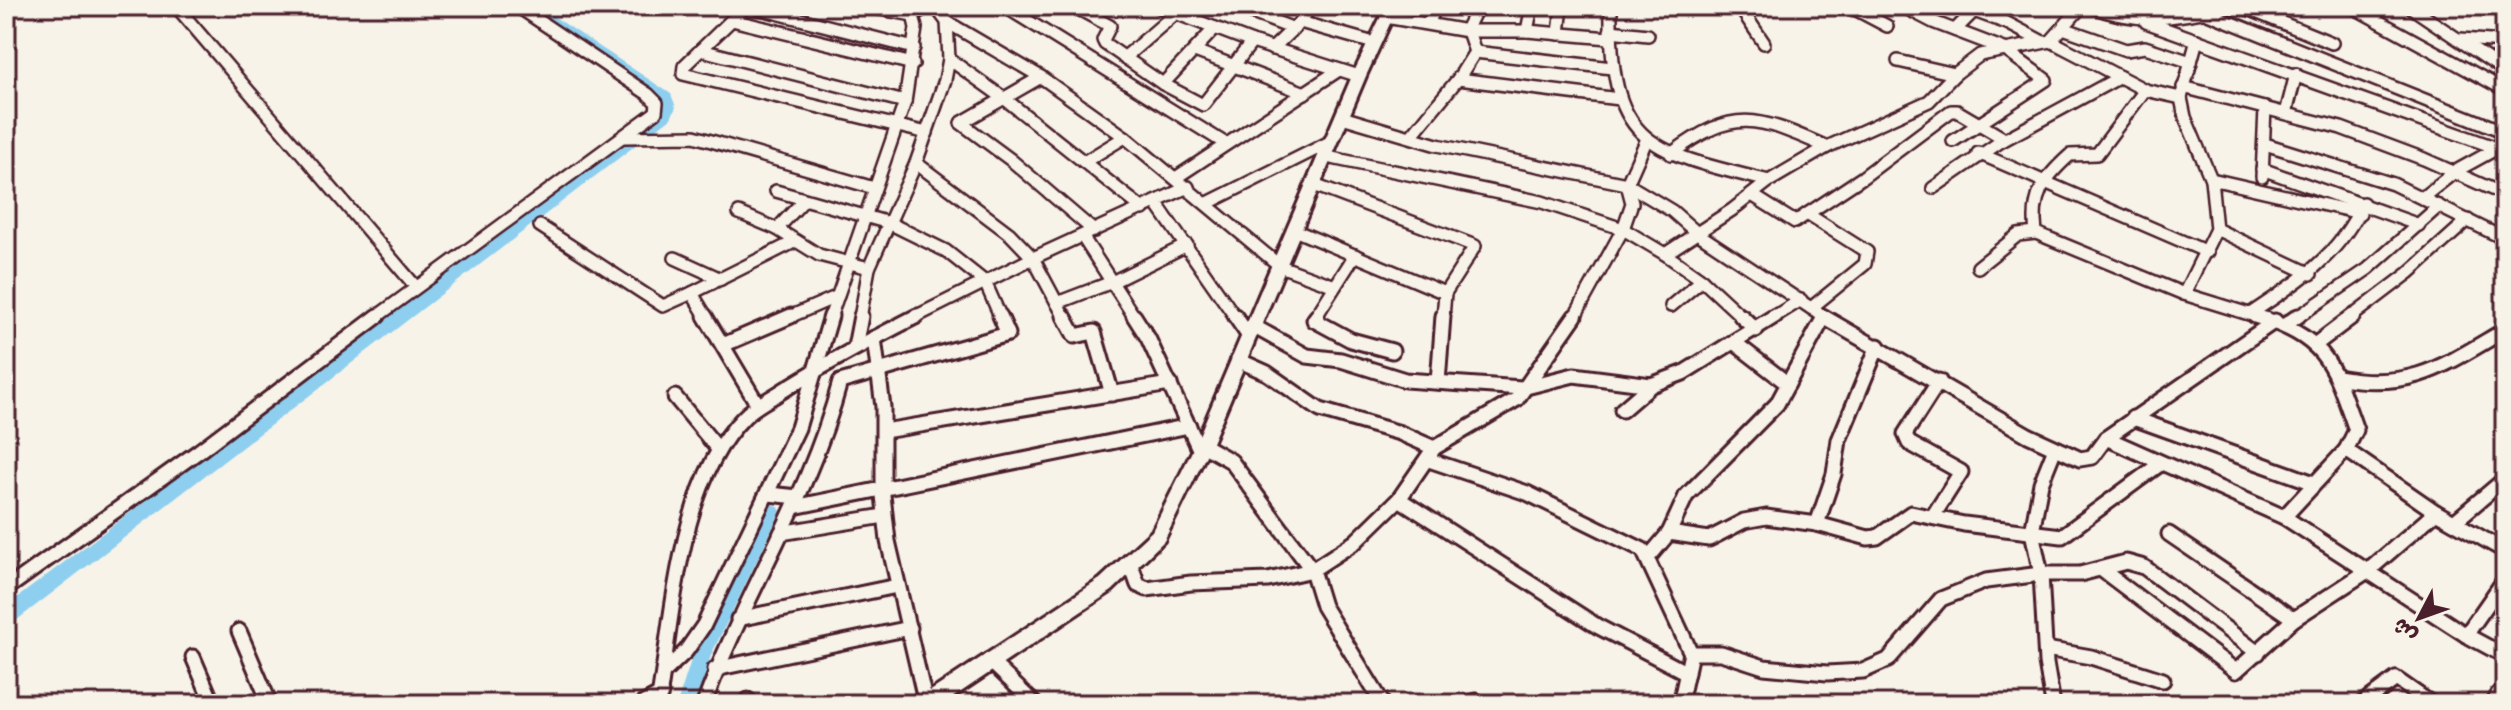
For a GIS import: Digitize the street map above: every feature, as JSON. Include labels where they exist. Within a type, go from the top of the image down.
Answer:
[{"type":"main road","points":[[926,704],[1099,590],[1131,565],[1166,524],[1202,448],[1389,12]]},
{"type":"street","points":[[176,6],[416,287]]},
{"type":"street","points":[[6,589],[224,433],[416,287],[656,112],[658,107],[654,98],[517,6]]},
{"type":"street","points":[[914,48],[747,6],[684,66],[683,74],[927,133]]},
{"type":"street","points":[[863,6],[913,15],[932,6],[947,22],[1041,77],[1125,137],[1177,177],[1280,266],[1335,286]]},
{"type":"street","points":[[665,671],[695,640],[769,494],[798,428],[847,264],[905,102],[914,48],[913,15],[904,6]]},
{"type":"street","points":[[1004,6],[1226,144]]},
{"type":"street","points":[[1073,6],[1110,26],[1104,43],[1163,84],[1203,105],[1252,42]]},
{"type":"street","points":[[1157,6],[1272,49],[1359,76]]},
{"type":"street","points":[[1234,6],[1374,43]]},
{"type":"street","points":[[1272,49],[1311,6]]},
{"type":"street","points":[[1429,22],[1436,6]]},
{"type":"street","points":[[1475,52],[1467,31],[1478,6]]},
{"type":"street","points":[[1527,31],[1532,6]]},
{"type":"street","points":[[1559,34],[1562,6]]},
{"type":"street","points":[[1611,6],[1612,68],[1619,99],[1632,126],[1646,141],[1671,154],[1769,181]]},
{"type":"street","points":[[1739,6],[1764,43]]},
{"type":"street","points":[[1849,6],[1887,26]]},
{"type":"street","points":[[1902,6],[2004,49],[2046,80],[1953,141]]},
{"type":"street","points":[[1665,254],[1769,181],[1827,147],[1929,101],[1955,74],[1980,55],[2047,42],[2082,6]]},
{"type":"street","points":[[2090,6],[2116,17],[2146,22],[2501,146]]},
{"type":"street","points":[[2146,22],[2195,9],[2233,6]]},
{"type":"street","points":[[2241,6],[2332,43]]},
{"type":"street","points":[[2351,6],[2505,90]]},
{"type":"street","points":[[2409,6],[2505,71]]},
{"type":"street","points":[[2195,9],[2505,132]]},
{"type":"street","points":[[1955,30],[1974,11],[2007,23],[2145,90],[2182,93],[2286,113],[2456,171],[2505,195]]},
{"type":"street","points":[[1389,12],[1467,31],[1648,35]]},
{"type":"street","points":[[1124,58],[1176,13]]},
{"type":"street","points":[[732,20],[913,64]]},
{"type":"street","points":[[855,347],[869,268],[938,107],[949,59],[947,22]]},
{"type":"street","points":[[1163,84],[1215,28]]},
{"type":"street","points":[[2063,28],[2115,47],[2130,50],[2145,47],[2191,62]]},
{"type":"street","points":[[2459,39],[2505,42]]},
{"type":"street","points":[[2184,294],[2216,229],[2211,179],[2185,117],[2182,93],[2197,40]]},
{"type":"street","points":[[701,50],[905,102]]},
{"type":"street","points":[[1195,51],[1305,93]]},
{"type":"street","points":[[1475,52],[1612,68]]},
{"type":"street","points":[[1412,135],[1458,79],[1475,52]]},
{"type":"street","points":[[949,59],[1005,99],[1143,209]]},
{"type":"street","points":[[1898,61],[1955,74]]},
{"type":"street","points":[[1177,177],[1339,70]]},
{"type":"street","points":[[2286,113],[2296,74]]},
{"type":"street","points":[[961,123],[1041,77]]},
{"type":"street","points":[[1933,188],[2003,138],[2055,115],[2120,77]]},
{"type":"street","points":[[1458,79],[1619,99]]},
{"type":"street","points":[[2036,233],[2032,211],[2042,180],[2070,155],[2097,154],[2145,90]]},
{"type":"street","points":[[938,107],[1011,160],[1088,233],[1112,282],[1148,338],[1202,448],[1231,461],[1312,570],[1323,606],[1383,704]]},
{"type":"street","points":[[2262,189],[2265,108]]},
{"type":"street","points":[[1752,195],[1795,222],[1863,177],[1951,111],[1957,111],[2003,138]]},
{"type":"street","points":[[1342,117],[1412,135],[1437,145],[1627,184],[1672,211],[1697,233],[1824,317],[2055,448],[2087,459],[2106,438],[2133,418],[2368,269],[2439,206]]},
{"type":"street","points":[[1671,154],[1701,131],[1742,117],[1776,125],[1827,147]]},
{"type":"street","points":[[623,137],[687,135],[874,188]]},
{"type":"street","points":[[1084,162],[1125,137]]},
{"type":"street","points":[[1131,565],[1138,585],[1147,589],[1191,583],[1268,580],[1312,570],[1355,542],[1399,499],[1432,454],[1517,399],[1570,325],[1623,229],[1632,203],[1627,184],[1646,141]]},
{"type":"street","points":[[2265,144],[2356,171],[2423,197],[2505,239]]},
{"type":"street","points":[[2423,197],[2456,171],[2501,146]]},
{"type":"street","points":[[1208,203],[1329,149],[1542,202],[1623,229],[1702,280],[1756,330]]},
{"type":"street","points":[[1978,153],[2207,252]]},
{"type":"street","points":[[916,163],[1010,234],[1033,258],[1075,336],[1094,332],[1112,394]]},
{"type":"street","points":[[2262,169],[2362,208],[2419,225]]},
{"type":"street","points":[[2211,179],[2362,208]]},
{"type":"street","points":[[1314,185],[1475,246],[1445,293],[1438,382]]},
{"type":"street","points":[[642,704],[659,699],[694,507],[718,449],[734,427],[758,405],[855,347],[1033,258],[1188,187]]},
{"type":"street","points":[[776,191],[889,223],[938,246],[985,282],[1008,334],[840,382]]},
{"type":"street","points":[[777,229],[804,200]]},
{"type":"street","points":[[1156,203],[1251,330],[1307,356],[1341,360],[1391,377],[1438,382],[1522,388],[1574,375],[1651,385]]},
{"type":"street","points":[[2250,314],[2311,274],[2349,231],[2362,208]]},
{"type":"street","points":[[739,213],[777,229],[819,255],[869,268]]},
{"type":"street","points":[[1622,410],[1651,385],[1683,373],[1806,304],[1865,264],[1867,252],[1858,244],[1807,214]]},
{"type":"street","points":[[2316,344],[2409,273],[2468,220]]},
{"type":"street","points":[[540,226],[663,306],[796,241]]},
{"type":"street","points":[[2216,229],[2311,274]]},
{"type":"street","points":[[1294,230],[1445,293]]},
{"type":"street","points":[[1978,267],[2018,235],[2036,233],[2184,294],[2280,323],[2316,344],[2337,377],[2356,430],[2346,450],[2284,517]]},
{"type":"street","points":[[1057,303],[1112,282],[1187,245]]},
{"type":"street","points":[[1355,255],[1314,320],[1351,340],[1392,351]]},
{"type":"street","points":[[675,258],[721,279]]},
{"type":"street","points":[[1671,306],[1702,280]]},
{"type":"street","points":[[692,293],[758,405]]},
{"type":"street","points":[[723,345],[838,296]]},
{"type":"street","points":[[1648,558],[1669,533],[1686,496],[1777,404],[1824,317]]},
{"type":"street","points":[[2337,377],[2376,383],[2407,380],[2449,362],[2505,330]]},
{"type":"street","points":[[874,338],[880,370],[884,431],[884,516],[897,586],[910,628],[926,704]]},
{"type":"street","points":[[1341,360],[1351,340]]},
{"type":"street","points":[[1735,343],[1788,384]]},
{"type":"street","points":[[1817,524],[1834,474],[1839,440],[1878,346]]},
{"type":"street","points":[[704,704],[715,669],[819,451],[840,382],[842,355]]},
{"type":"street","points":[[1238,360],[1267,373],[1320,410],[1400,433],[1432,454],[1548,502],[1643,550],[1691,653],[1680,704]]},
{"type":"street","points":[[1933,516],[1961,472],[1909,443],[1905,434],[1939,381]]},
{"type":"street","points":[[884,431],[1170,384]]},
{"type":"street","points":[[675,397],[718,449]]},
{"type":"street","points":[[2133,418],[2314,483]]},
{"type":"street","points":[[769,494],[796,502],[883,488],[1189,426]]},
{"type":"street","points":[[2106,438],[2284,517],[2466,635],[2505,656]]},
{"type":"street","points":[[2053,704],[2041,574],[2032,532],[2041,483],[2055,448]]},
{"type":"street","points":[[2346,450],[2436,512],[2505,551]]},
{"type":"street","points":[[1669,533],[1709,539],[1744,521],[1766,517],[1817,524],[1868,538],[1877,537],[1911,513],[1964,524],[2055,536],[2070,531],[2160,464]]},
{"type":"street","points":[[2454,522],[2505,479]]},
{"type":"street","points":[[1399,499],[1597,626],[1687,673]]},
{"type":"street","points":[[2102,570],[2230,669],[2240,670],[2294,619],[2369,570],[2436,512]]},
{"type":"street","points":[[781,533],[884,516]]},
{"type":"street","points":[[2169,534],[2294,619]]},
{"type":"street","points":[[1691,653],[1721,653],[1764,667],[1827,673],[1863,671],[1888,660],[1941,599],[1986,581],[2102,570],[2126,562],[2144,567],[2258,653]]},
{"type":"street","points":[[2466,635],[2505,579]]},
{"type":"street","points":[[738,619],[897,586]]},
{"type":"street","points":[[715,669],[910,628]]},
{"type":"street","points":[[239,631],[270,704]]},
{"type":"street","points":[[2046,649],[2091,657],[2163,680]]},
{"type":"street","points":[[193,657],[213,704]]},
{"type":"street","points":[[989,660],[1035,704]]},
{"type":"street","points":[[2362,704],[2396,679],[2428,703]]},
{"type":"street","points":[[2492,704],[2498,694],[2505,690]]},
{"type":"street","points":[[1466,704],[1471,701],[1481,704]]},
{"type":"waterway","points":[[6,617],[666,115],[669,107],[666,97],[529,6]]},
{"type":"waterway","points":[[687,704],[702,654],[772,511]]}]
